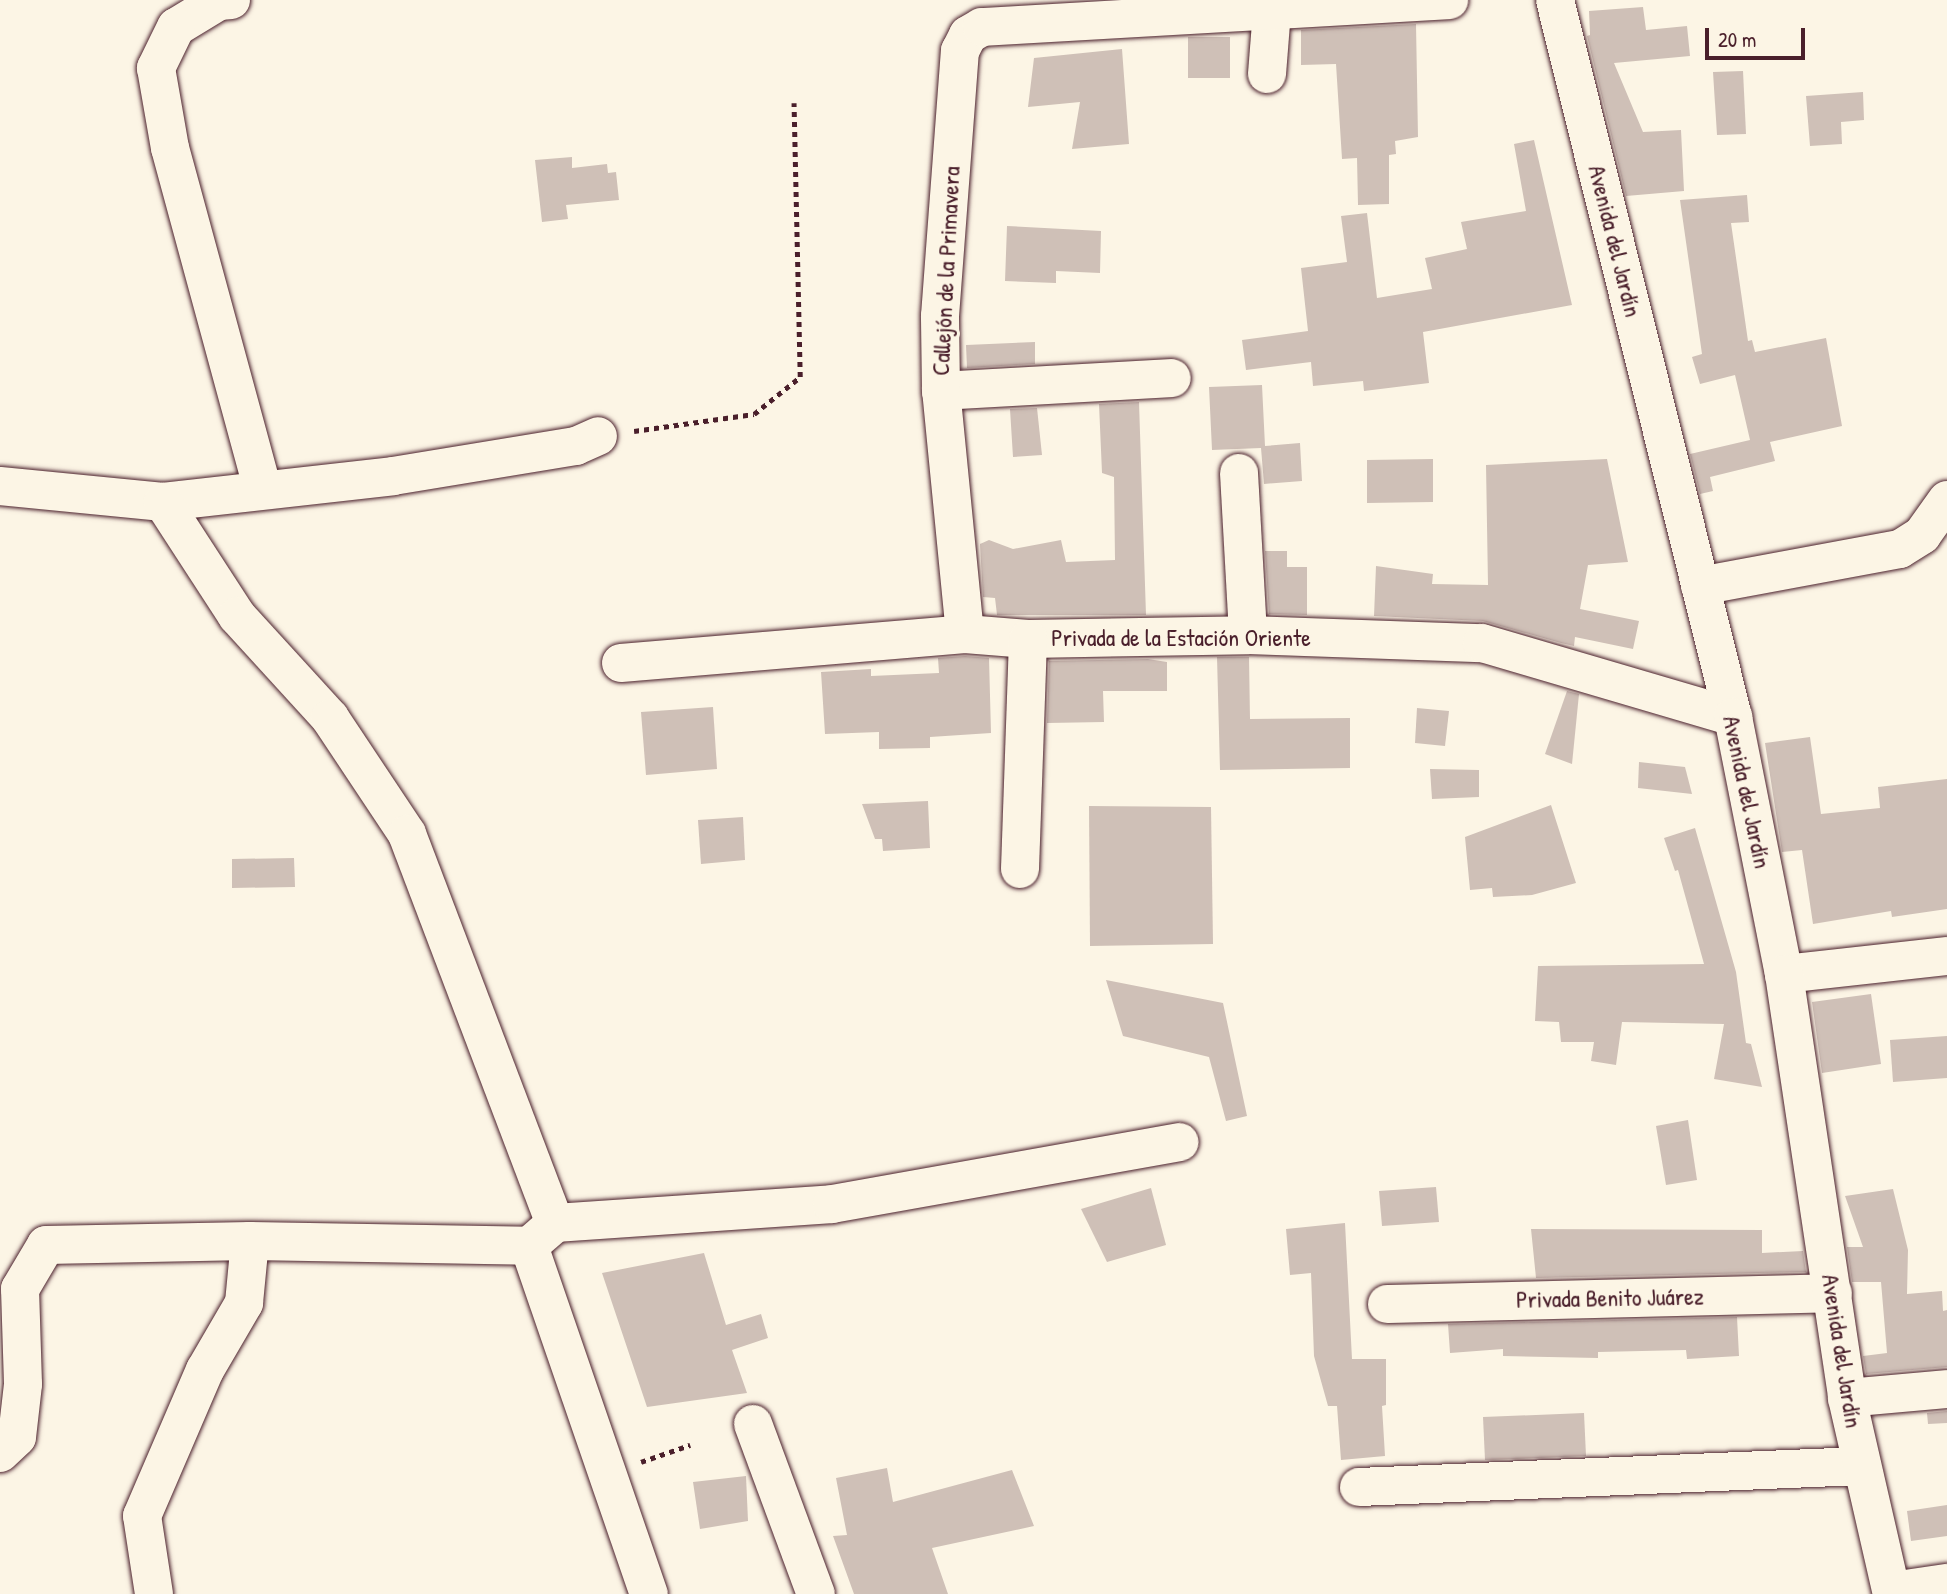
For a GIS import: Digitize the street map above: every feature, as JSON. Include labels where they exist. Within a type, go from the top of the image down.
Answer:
[{"type":"street","points":[[231,0],[219,1],[176,27],[156,68],[170,148],[262,490]]},
{"type":"street","points":[[1267,74],[1272,10],[1450,0]]},
{"type":"street","name":"Avenida del Jardín","points":[[1555,0],[1732,718],[1784,974],[1847,1398],[1892,1592]]},
{"type":"street","name":"Callejón de la Primavera","points":[[965,634],[941,391],[940,316],[961,51],[968,34],[982,27],[1272,10]]},
{"type":"street","points":[[941,391],[1172,378]]},
{"type":"street","points":[[0,486],[163,502],[393,477],[576,446],[598,436]]},
{"type":"street","points":[[1239,473],[1248,635]]},
{"type":"street","points":[[1700,586],[1900,549],[1922,535],[1947,500]]},
{"type":"street","points":[[163,502],[237,616],[330,718],[407,834],[542,1235],[609,1474],[649,1594]]},
{"type":"street","name":"Privada de la Estación Oriente","points":[[621,663],[965,634],[1028,639],[1248,635],[1482,643],[1732,718]]},
{"type":"street","points":[[1020,869],[1028,639]]},
{"type":"street","points":[[1784,974],[1947,956]]},
{"type":"street","points":[[0,1452],[17,1437],[22,1397],[20,1289],[46,1245],[542,1235],[832,1204],[1180,1142]]},
{"type":"street","points":[[154,1594],[142,1516],[205,1370],[244,1303],[250,1241]]},
{"type":"street","name":"Privada Benito Juárez","points":[[1387,1304],[1833,1293]]},
{"type":"street","points":[[1847,1398],[1947,1389]]},
{"type":"street","points":[[753,1424],[816,1594]]},
{"type":"street","points":[[1359,1487],[1861,1466]]},
{"type":"street","points":[[1892,1592],[1947,1583]]},
{"type":"path","points":[[598,436],[754,414],[800,377],[794,103]]},
{"type":"path","points":[[609,1474],[690,1445]]},
{"type":"building","points":[[1643,7],[1646,30],[1687,26],[1690,56],[1614,63],[1643,132],[1681,130],[1684,191],[1626,196],[1587,36],[1590,35],[1589,11]]},
{"type":"building","points":[[1416,24],[1418,137],[1395,141],[1396,154],[1389,155],[1389,204],[1358,205],[1357,158],[1342,159],[1336,64],[1301,65],[1301,30]]},
{"type":"building","points":[[1188,37],[1230,37],[1230,78],[1188,78]]},
{"type":"building","points":[[1122,49],[1129,144],[1072,149],[1080,102],[1028,107],[1034,58]]},
{"type":"building","points":[[1743,71],[1746,134],[1717,135],[1713,72]]},
{"type":"building","points":[[1863,92],[1864,120],[1841,122],[1842,144],[1810,146],[1806,96]]},
{"type":"building","points":[[1534,140],[1572,305],[1423,332],[1429,383],[1364,391],[1363,381],[1313,386],[1311,362],[1246,370],[1242,340],[1308,331],[1301,268],[1347,262],[1341,216],[1367,213],[1377,298],[1432,289],[1425,258],[1467,249],[1461,222],[1526,211],[1514,144]]},
{"type":"building","points":[[572,157],[572,168],[607,164],[608,173],[616,172],[619,200],[566,205],[568,219],[542,222],[535,160]]},
{"type":"building","points":[[1747,195],[1749,222],[1731,223],[1748,341],[1752,340],[1755,352],[1826,338],[1842,426],[1770,442],[1775,461],[1710,477],[1713,491],[1700,494],[1690,454],[1750,440],[1735,375],[1700,384],[1692,357],[1702,354],[1680,200]]},
{"type":"building","points":[[1007,226],[1101,231],[1100,273],[1056,271],[1056,283],[1005,281]]},
{"type":"building","points":[[1035,342],[1035,364],[967,368],[966,345]]},
{"type":"building","points":[[1262,385],[1265,446],[1300,443],[1302,481],[1264,484],[1261,448],[1212,450],[1209,387]]},
{"type":"building","points":[[1139,402],[1146,615],[997,615],[995,598],[983,597],[980,544],[989,540],[1013,549],[1061,540],[1066,562],[1115,560],[1114,477],[1102,473],[1099,404]]},
{"type":"building","points":[[1037,408],[1042,455],[1013,457],[1010,409]]},
{"type":"building","points":[[1433,459],[1433,502],[1367,503],[1367,460]]},
{"type":"building","points":[[1607,459],[1628,562],[1588,565],[1580,609],[1639,621],[1633,649],[1575,637],[1574,646],[1483,621],[1374,616],[1376,566],[1433,574],[1432,584],[1488,585],[1486,465]]},
{"type":"building","points":[[1265,551],[1287,551],[1287,567],[1307,567],[1307,615],[1269,614]]},
{"type":"building","points":[[1217,657],[1249,657],[1250,719],[1350,718],[1350,768],[1220,770]]},
{"type":"building","points":[[938,658],[989,658],[991,733],[930,737],[930,748],[879,749],[879,732],[825,734],[821,672],[871,669],[871,676],[939,673]]},
{"type":"building","points":[[1148,659],[1167,662],[1167,691],[1103,691],[1104,722],[1047,723],[1049,661]]},
{"type":"building","points":[[1567,691],[1579,694],[1572,764],[1545,754]]},
{"type":"building","points":[[713,707],[717,769],[646,775],[641,712]]},
{"type":"building","points":[[1417,708],[1449,711],[1445,746],[1415,743]]},
{"type":"building","points":[[1810,737],[1821,814],[1880,808],[1878,787],[1947,779],[1947,909],[1892,917],[1891,911],[1813,924],[1802,850],[1782,852],[1765,743]]},
{"type":"building","points":[[1639,762],[1685,767],[1692,794],[1638,788]]},
{"type":"building","points":[[1430,769],[1479,770],[1479,797],[1432,799]]},
{"type":"building","points":[[928,801],[930,848],[883,851],[882,839],[875,839],[862,804]]},
{"type":"building","points":[[1551,805],[1576,883],[1532,895],[1493,897],[1492,888],[1470,890],[1465,837]]},
{"type":"building","points":[[1089,806],[1211,807],[1213,944],[1090,946]]},
{"type":"building","points":[[743,817],[745,860],[701,864],[698,820]]},
{"type":"building","points":[[1695,828],[1736,972],[1746,1043],[1751,1044],[1762,1087],[1714,1079],[1724,1024],[1622,1022],[1616,1065],[1591,1061],[1594,1042],[1561,1042],[1559,1022],[1535,1021],[1538,966],[1704,964],[1678,870],[1675,871],[1664,838]]},
{"type":"building","points":[[294,858],[295,887],[232,888],[232,859]]},
{"type":"building","points":[[1106,980],[1223,1003],[1247,1116],[1226,1121],[1209,1057],[1123,1036]]},
{"type":"building","points":[[1871,994],[1881,1064],[1822,1073],[1812,1002]]},
{"type":"building","points":[[1947,1036],[1947,1078],[1893,1082],[1890,1040]]},
{"type":"building","points":[[1688,1120],[1697,1180],[1666,1185],[1656,1126]]},
{"type":"building","points":[[1436,1187],[1439,1222],[1382,1226],[1379,1191]]},
{"type":"building","points":[[1151,1188],[1166,1245],[1107,1262],[1081,1209]]},
{"type":"building","points":[[1893,1189],[1908,1250],[1907,1294],[1942,1291],[1943,1311],[1947,1310],[1947,1367],[1866,1374],[1863,1356],[1887,1353],[1881,1282],[1852,1282],[1847,1247],[1863,1247],[1845,1196]]},
{"type":"building","points":[[1345,1223],[1352,1359],[1386,1359],[1386,1405],[1382,1406],[1385,1456],[1341,1460],[1337,1406],[1328,1406],[1314,1356],[1311,1273],[1290,1275],[1286,1229]]},
{"type":"building","points":[[1531,1229],[1762,1230],[1762,1253],[1803,1251],[1806,1272],[1536,1278]]},
{"type":"building","points":[[704,1253],[726,1325],[761,1314],[768,1338],[732,1350],[747,1393],[647,1407],[602,1273]]},
{"type":"building","points":[[1737,1317],[1739,1356],[1687,1359],[1686,1350],[1598,1352],[1598,1358],[1503,1356],[1503,1349],[1450,1353],[1448,1324]]},
{"type":"building","points":[[1947,1411],[1947,1423],[1928,1424],[1927,1413]]},
{"type":"building","points":[[1584,1413],[1586,1456],[1485,1460],[1483,1417]]},
{"type":"building","points":[[887,1468],[893,1502],[1012,1470],[1034,1526],[932,1548],[948,1594],[854,1594],[833,1536],[847,1535],[836,1478]]},
{"type":"building","points":[[746,1476],[748,1521],[700,1529],[693,1482]]},
{"type":"building","points":[[1947,1505],[1947,1536],[1911,1541],[1907,1511]]}]
